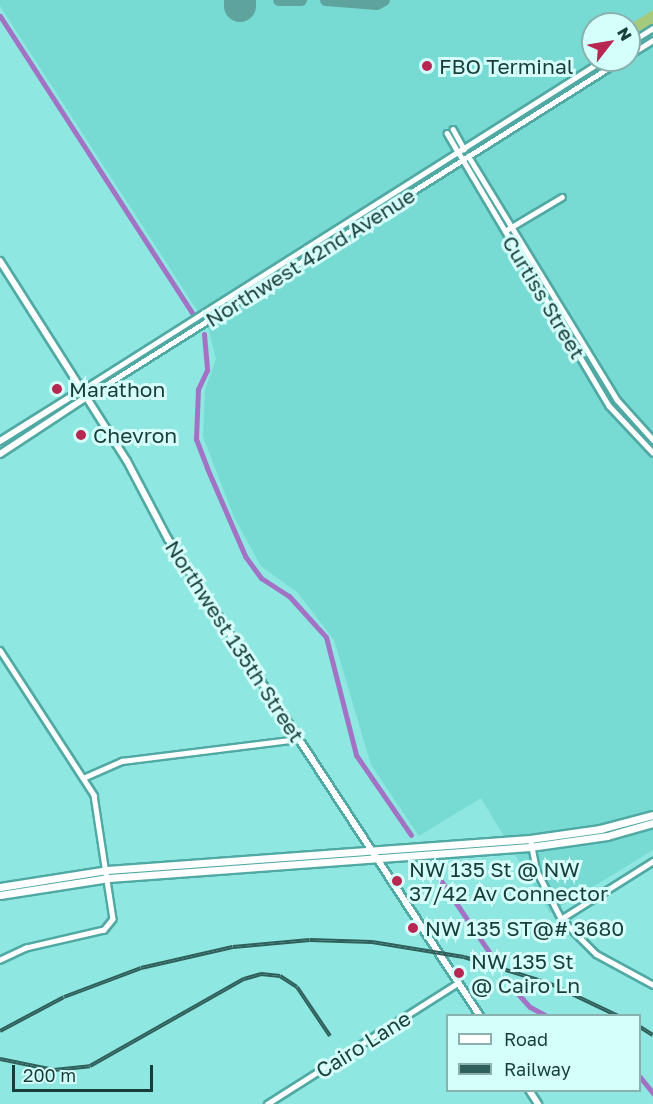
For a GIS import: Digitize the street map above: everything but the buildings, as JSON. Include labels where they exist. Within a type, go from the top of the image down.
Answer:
[{"type":"main road","name":"Northwest 135th Street","points":[[0,261],[88,396],[168,539],[375,859],[479,1014]]},
{"type":"main road","name":"Northwest 42nd Avenue","points":[[0,441],[83,389]]},
{"type":"main road","name":"Northwest 42nd Avenue","points":[[0,454],[88,396]]},
{"type":"main road","points":[[0,886],[107,870],[530,838],[600,829],[653,815]]},
{"type":"main road","points":[[0,895],[109,878],[530,847],[607,836],[653,824]]},
{"type":"street","name":"Northwest 42nd Avenue","points":[[83,389],[584,72]]},
{"type":"street","name":"Northwest 42nd Avenue","points":[[88,396],[463,161],[598,72]]},
{"type":"street","name":"Curtiss Street","points":[[453,129],[617,400],[653,440]]},
{"type":"street","name":"Curtiss Street","points":[[447,133],[609,406],[653,453]]},
{"type":"street","points":[[505,231],[562,198]]},
{"type":"street","points":[[332,232],[337,240]]},
{"type":"street","points":[[203,314],[208,321]]},
{"type":"street","points":[[0,650],[96,801],[109,878],[112,919],[105,930],[26,948],[0,960]]},
{"type":"street","points":[[83,778],[122,761],[298,739]]},
{"type":"street","points":[[530,838],[536,870],[561,919],[596,954],[653,986]]},
{"type":"street","points":[[561,919],[653,861]]},
{"type":"street","name":"Cairo Lane","points":[[267,1104],[458,983]]},
{"type":"shaded area","points":[[0,0],[653,0],[653,850],[550,913],[481,798],[419,836],[371,765],[334,640],[298,593],[261,566],[234,517],[203,437],[205,390],[216,359],[208,327],[0,6]]},
{"type":"green space","points":[[653,10],[653,25],[641,32],[641,18]]},
{"type":"waterway","points":[[0,16],[192,313]]},
{"type":"waterway","points":[[204,334],[207,370],[198,389],[196,439],[207,468],[245,556],[261,578],[289,596],[326,637],[356,755],[411,835]]},
{"type":"waterway","points":[[431,866],[489,952]]},
{"type":"waterway","points":[[509,984],[530,1007],[543,1014]]},
{"type":"waterway","points":[[641,1078],[653,1093]]},
{"type":"taxiway","points":[[279,0],[301,0]]},
{"type":"taxiway","points":[[326,0],[377,4],[384,0]]},
{"type":"runway","points":[[240,0],[240,6]]},
{"type":"railway","points":[[0,1031],[64,997],[141,968],[233,947],[310,940],[372,942],[464,957],[551,984],[614,1014]]},
{"type":"railway","points":[[0,1059],[54,1070],[90,1066],[244,979],[261,974],[280,976],[297,987],[330,1036]]},
{"type":"railway","points":[[641,1028],[653,1035]]},
{"type":"place","name":"FBO Terminal","points":[[427,66]]},
{"type":"place","name":"Marathon","points":[[57,389]]},
{"type":"place","name":"Chevron","points":[[81,435]]},
{"type":"place","name":"NW 135 St @ NW 37/42 Av Connector","points":[[397,881]]},
{"type":"place","name":"NW 135 ST@# 3680","points":[[413,928]]},
{"type":"place","name":"NW 135 St @ Cairo Ln","points":[[459,973]]}]
